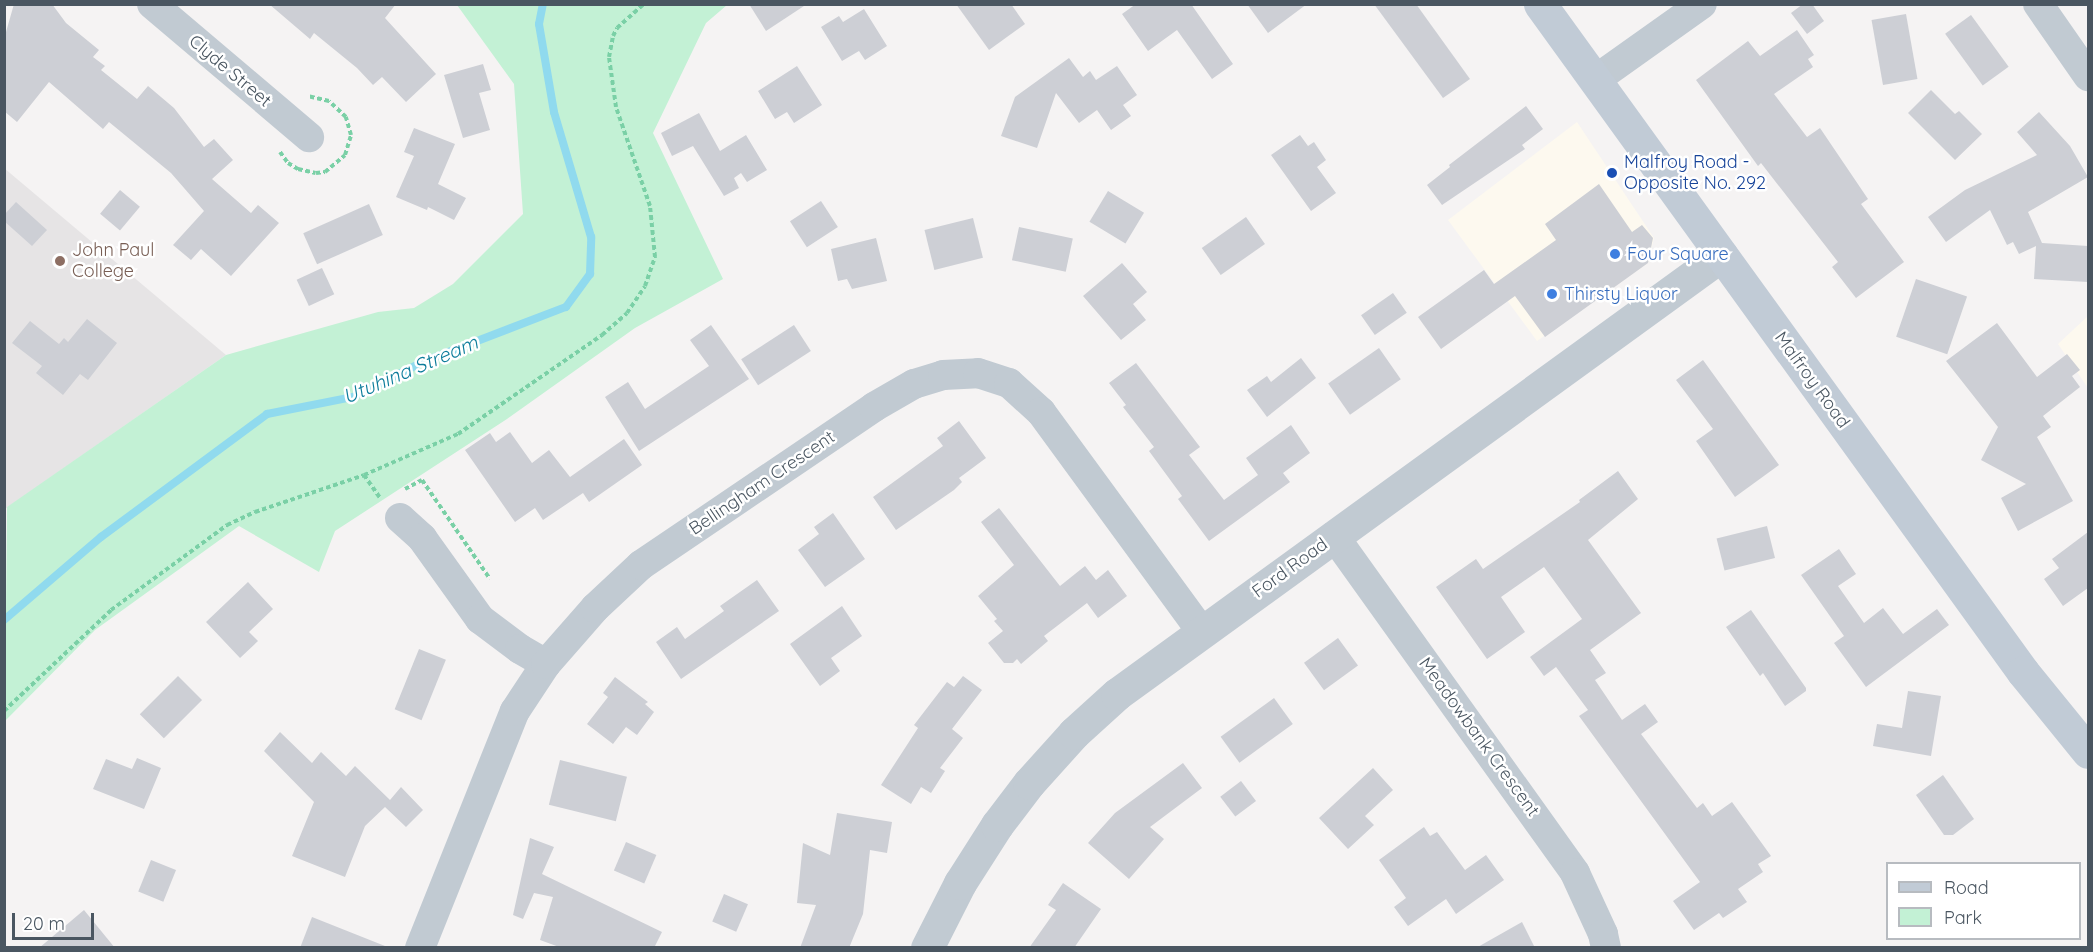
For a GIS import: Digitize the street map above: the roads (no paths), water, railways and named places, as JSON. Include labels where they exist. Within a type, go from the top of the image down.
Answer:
[{"type":"main road","name":"Malfroy Road","points":[[1540,4],[2023,672],[2088,752]]},
{"type":"street","name":"Clyde Street","points":[[152,4],[309,137]]},
{"type":"street","points":[[1595,80],[1702,4]]},
{"type":"street","points":[[2038,4],[2088,76]]},
{"type":"street","name":"Ford Road","points":[[927,948],[960,883],[997,825],[1029,783],[1074,733],[1117,694],[1722,255]]},
{"type":"street","name":"Bellingham Crescent","points":[[420,948],[515,711],[546,664],[595,608],[641,565],[874,407],[914,384],[943,375],[978,373],[1009,383],[1041,412],[1202,632]]},
{"type":"street","points":[[391,510],[422,538],[480,619],[520,649],[546,664]]},
{"type":"street","name":"Meadowbank Crescent","points":[[1334,536],[1575,873],[1603,934],[1606,948]]},
{"type":"waterway","name":"Utuhina Stream","points":[[4,620],[101,537],[267,414],[353,397],[425,361],[566,307],[590,274],[591,237],[554,112],[539,24],[543,4]]},
{"type":"place","name":"Malfroy Road - Opposite No. 292","points":[[1612,173]]},
{"type":"place","name":"Four Square","points":[[1615,254]]},
{"type":"place","name":"John Paul College","points":[[60,261]]},
{"type":"place","name":"Thirsty Liquor","points":[[1552,294]]}]
